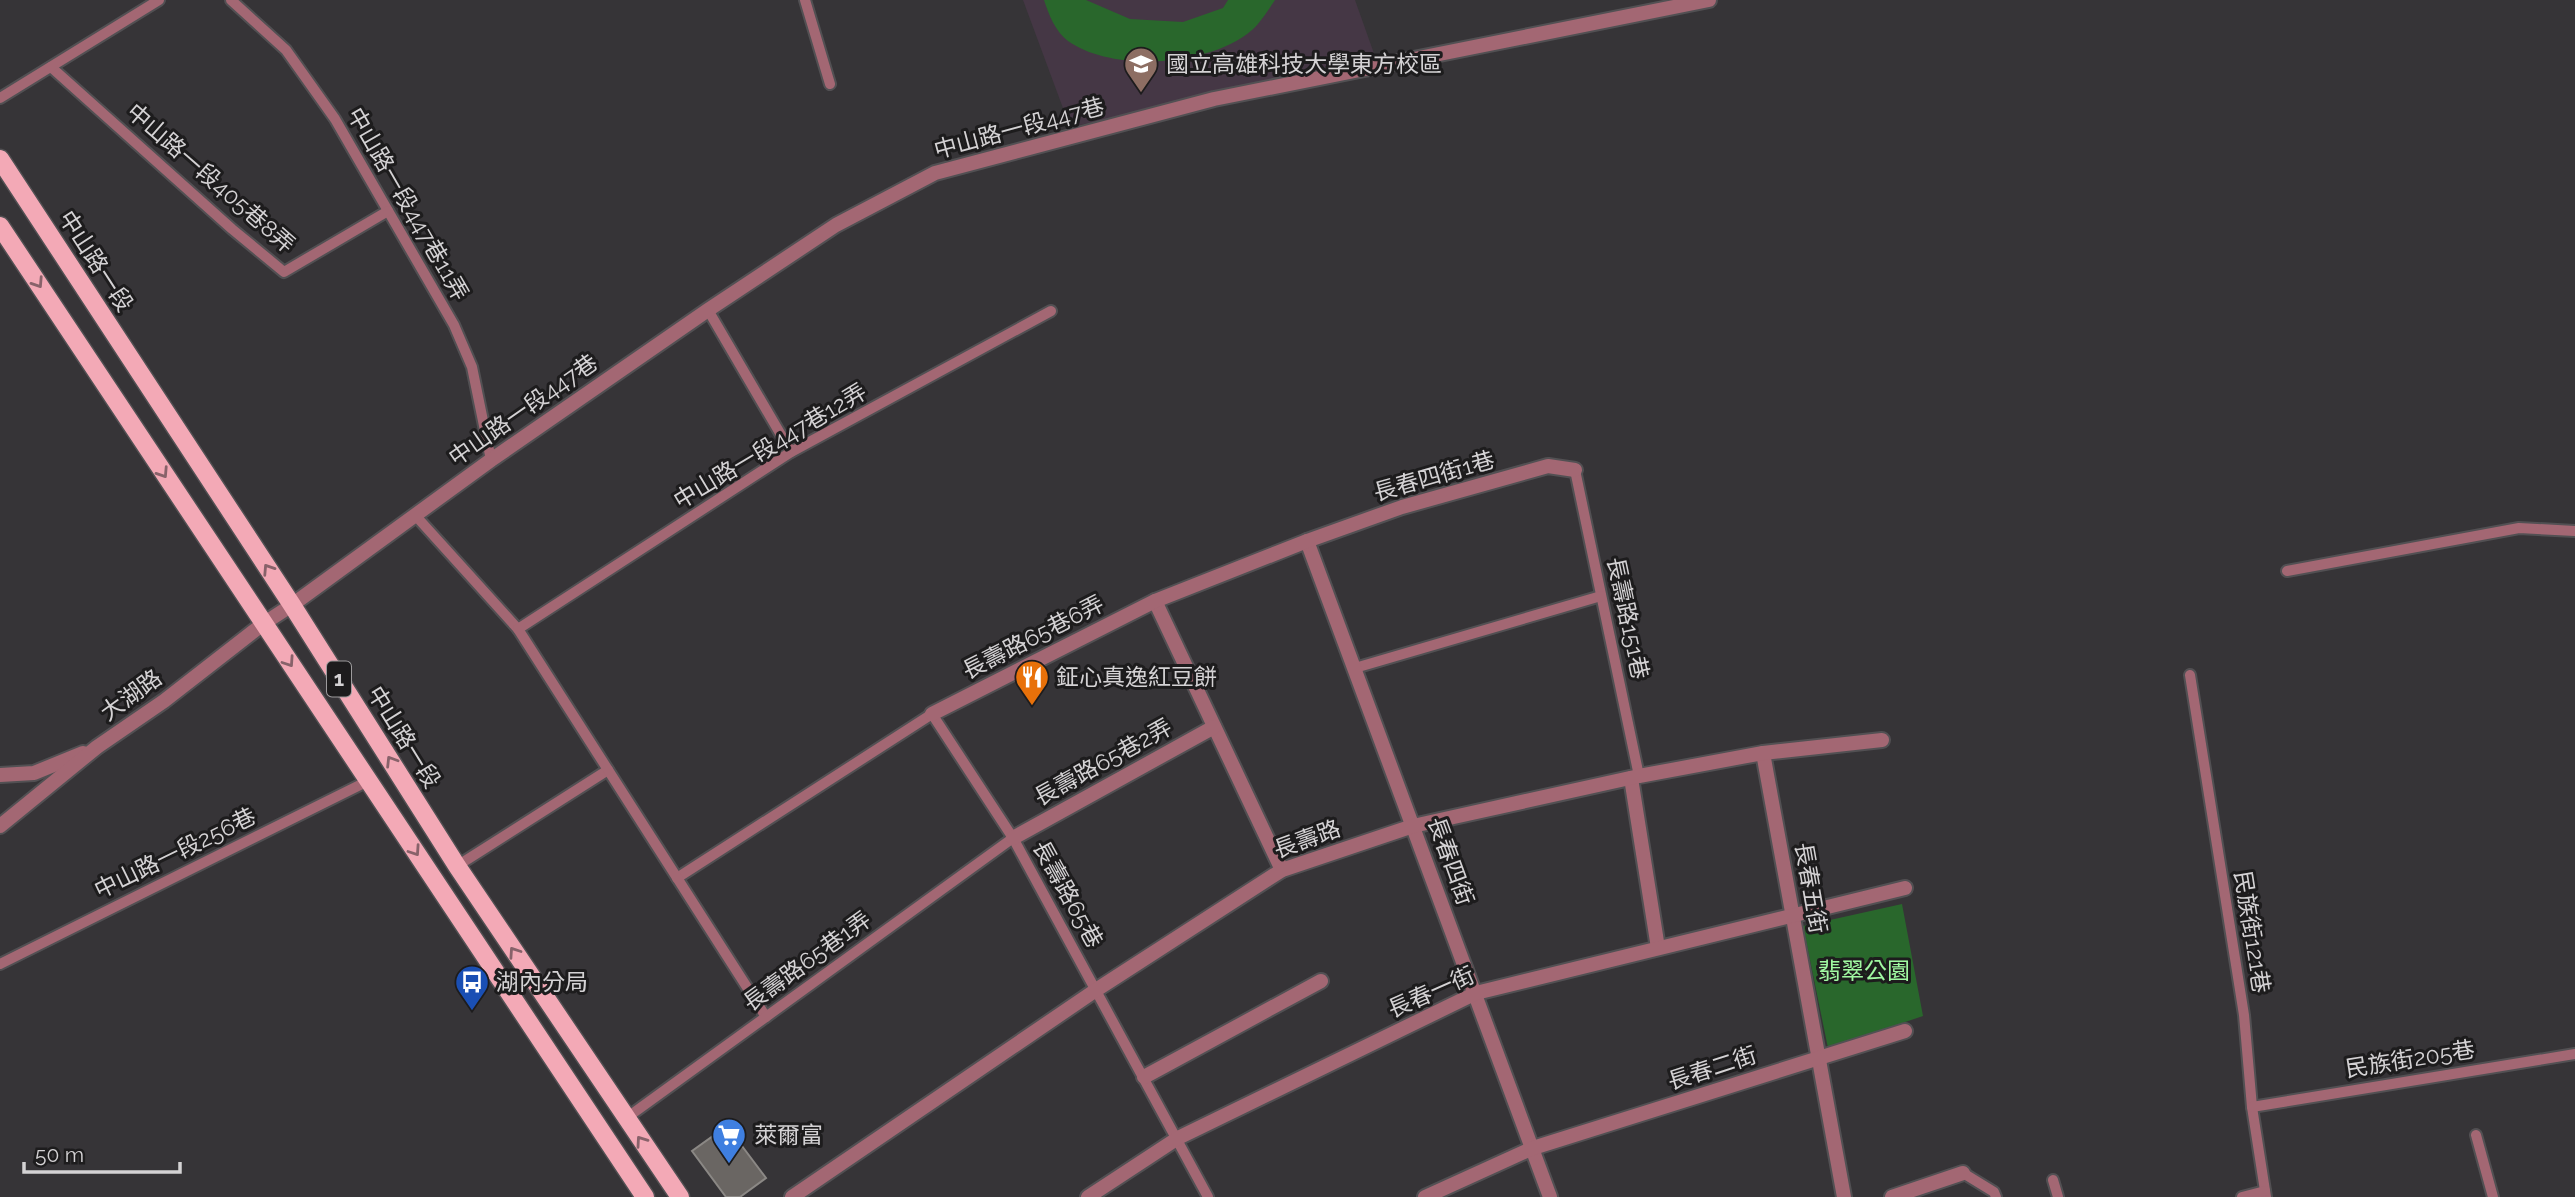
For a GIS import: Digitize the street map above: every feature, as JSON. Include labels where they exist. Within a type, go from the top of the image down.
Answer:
[{"type":"main road","name":"中山路一段","points":[[0,159],[292,605],[457,866],[680,1197]]},
{"type":"main road","name":"1","points":[[0,226],[645,1197]]},
{"type":"street","name":"中山路一段447巷","points":[[292,605],[491,460],[708,310],[836,225],[935,173],[1214,99],[1709,0]]},
{"type":"street","name":"長春四街1巷","points":[[1155,601],[1402,507],[1548,466],[1575,470]]},
{"type":"street","name":"長春四街","points":[[1307,541],[1550,1197]]},
{"type":"street","name":"長壽路65巷6弄","points":[[932,714],[1155,601]]},
{"type":"street","points":[[1155,601],[1282,870]]},
{"type":"street","name":"大湖路","points":[[0,826],[97,747],[164,701],[263,624],[292,605]]},
{"type":"street","name":"長壽路65巷2弄","points":[[1013,838],[1214,727]]},
{"type":"street","name":"長壽路","points":[[792,1197],[1096,990],[1282,870],[1413,825],[1635,777],[1763,753],[1882,740]]},
{"type":"street","points":[[0,775],[34,774],[97,747]]},
{"type":"street","name":"長春五街","points":[[1763,753],[1844,1197]]},
{"type":"street","points":[[1635,777],[1658,948]]},
{"type":"street","name":"長春一街","points":[[1088,1197],[1178,1138],[1476,993],[1905,888]]},
{"type":"street","points":[[1144,1077],[1321,981]]},
{"type":"street","name":"長春二街","points":[[1425,1197],[1533,1148],[1905,1031]]},
{"type":"street","points":[[1892,1197],[1963,1173]]},
{"type":"lane","points":[[0,98],[159,0]]},
{"type":"lane","name":"中山路一段447巷11弄","points":[[231,0],[285,50],[335,119],[454,325],[472,367],[491,460]]},
{"type":"lane","points":[[804,0],[830,84]]},
{"type":"lane","name":"中山路一段405巷8弄","points":[[51,66],[232,229],[284,272],[388,211]]},
{"type":"lane","points":[[708,310],[791,452]]},
{"type":"lane","name":"中山路一段447巷12弄","points":[[518,629],[791,452],[1051,311]]},
{"type":"lane","name":"長壽路151巷","points":[[1575,470],[1635,777]]},
{"type":"lane","points":[[415,515],[518,629],[766,1017]]},
{"type":"lane","points":[[2287,571],[2519,528],[2575,531]]},
{"type":"lane","points":[[1355,668],[1601,596]]},
{"type":"lane","name":"民族街121巷","points":[[2189,675],[2244,1015],[2252,1107],[2266,1194]]},
{"type":"lane","points":[[677,878],[932,714]]},
{"type":"lane","name":"長壽路65巷","points":[[932,714],[1013,838],[1208,1197]]},
{"type":"lane","points":[[457,866],[608,770]]},
{"type":"lane","name":"中山路一段256巷","points":[[0,964],[368,780]]},
{"type":"lane","name":"長壽路65巷1弄","points":[[625,1119],[1013,838]]},
{"type":"lane","name":"民族街205巷","points":[[2252,1107],[2575,1054]]},
{"type":"lane","points":[[2476,1135],[2493,1197]]},
{"type":"lane","points":[[1963,1173],[1994,1192],[1996,1197]]},
{"type":"lane","points":[[2053,1180],[2058,1197]]},
{"type":"lane","points":[[2242,1197],[2266,1194]]},
{"type":"shaded area","name":"國立高雄科技大學東方校區","points":[[1023,0],[1355,0],[1377,62],[1070,127]]},
{"type":"green space","points":[[1044,0],[1086,0],[1130,19],[1183,22],[1223,8],[1228,0],[1275,0],[1255,27],[1234,42],[1188,58],[1135,61],[1110,58],[1087,51],[1068,41],[1056,28]]},
{"type":"green space","name":"翡翠公園","points":[[1902,904],[1923,1016],[1828,1048],[1803,926]]},
{"type":"building","name":"萊爾富","points":[[727,1126],[766,1178],[740,1197],[726,1197],[692,1151]]},
{"type":"place","name":"國立高雄科技大學東方校區","points":[[1141,94]]},
{"type":"place","name":"鉦心真逸紅豆餅","points":[[1032,707]]},
{"type":"place","name":"湖內分局","points":[[472,1012]]},
{"type":"place","name":"萊爾富","points":[[729,1165]]}]
